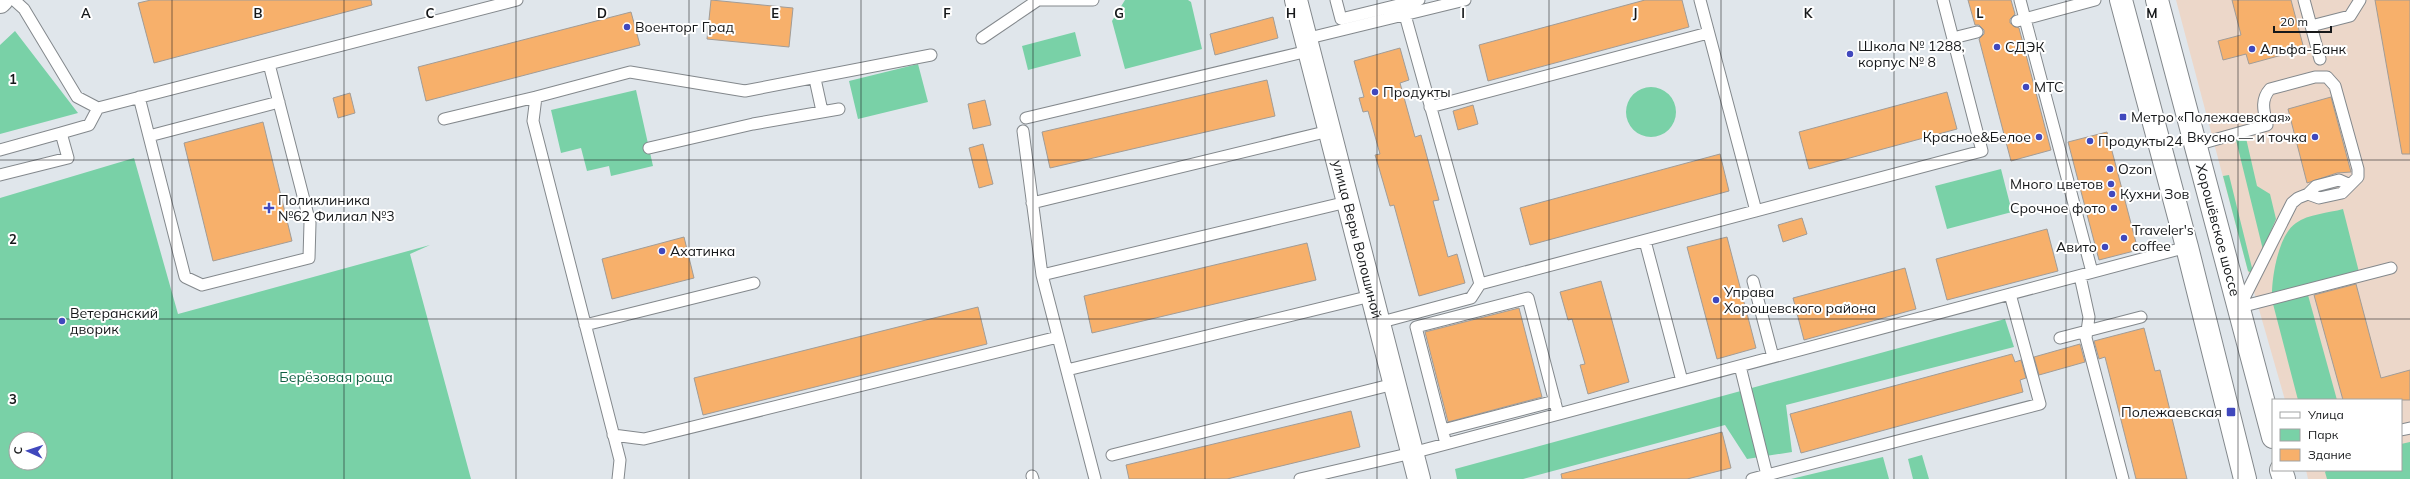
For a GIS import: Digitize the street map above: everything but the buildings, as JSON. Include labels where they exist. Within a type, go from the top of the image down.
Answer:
[{"type":"main road","name":"улица Веры Волошиной","points":[[1296,0],[1419,479]]},
{"type":"main road","points":[[2121,0],[2187,247],[2245,479]]},
{"type":"main road","name":"Хорошёвское шоссе","points":[[2157,0],[2240,306],[2272,433]]},
{"type":"lane","points":[[14,0],[24,9],[77,97],[98,108],[517,0]]},
{"type":"lane","points":[[982,38],[1038,0],[1093,0]]},
{"type":"lane","points":[[1336,0],[1343,30]]},
{"type":"lane","points":[[1341,19],[1419,0]]},
{"type":"lane","points":[[1026,118],[1307,45],[1343,30],[1465,0]]},
{"type":"lane","points":[[1700,0],[1756,211]]},
{"type":"lane","points":[[1378,322],[1471,298],[1480,284],[1982,151],[1943,0]]},
{"type":"lane","points":[[2020,0],[2021,20],[2092,272]]},
{"type":"lane","points":[[2021,20],[2095,0]]},
{"type":"lane","points":[[2304,0],[2320,59]]},
{"type":"lane","points":[[2311,26],[2350,16],[2360,0]]},
{"type":"lane","points":[[1405,15],[1480,284]]},
{"type":"lane","points":[[1953,38],[1977,32]]},
{"type":"lane","points":[[1430,107],[1708,33]]},
{"type":"lane","points":[[444,119],[630,72],[745,92],[931,55]]},
{"type":"lane","points":[[139,97],[185,278],[202,285],[309,258],[310,223],[269,64]]},
{"type":"lane","points":[[2196,146],[2267,125],[2263,102],[2265,95],[2270,89],[2315,77],[2327,77],[2335,86],[2358,169],[2358,177],[2348,184],[2342,193],[2319,198],[2308,194],[2298,198],[2292,203],[2240,306]]},
{"type":"lane","points":[[815,79],[822,111]]},
{"type":"lane","points":[[536,96],[533,121],[620,460],[618,479]]},
{"type":"lane","points":[[149,136],[279,102]]},
{"type":"lane","points":[[0,150],[89,125],[98,108]]},
{"type":"lane","points":[[649,148],[840,108]]},
{"type":"lane","points":[[1023,131],[1042,275],[1095,479]]},
{"type":"lane","points":[[1032,203],[1329,132]]},
{"type":"lane","points":[[0,175],[68,158],[61,133]]},
{"type":"lane","points":[[1042,275],[1347,202]]},
{"type":"lane","points":[[1645,240],[1682,381]]},
{"type":"lane","points":[[1300,479],[1412,453],[2187,247]]},
{"type":"lane","points":[[2240,306],[2391,268]]},
{"type":"lane","points":[[2080,276],[2090,317],[2086,331],[2122,479]]},
{"type":"lane","points":[[1753,281],[1773,357]]},
{"type":"lane","points":[[585,325],[754,283]]},
{"type":"lane","points":[[1740,366],[1759,478],[2040,404],[2010,294]]},
{"type":"lane","points":[[1066,370],[1372,296]]},
{"type":"lane","points":[[1446,444],[1416,327],[1528,298],[1558,414]]},
{"type":"lane","points":[[2060,338],[2141,317]]},
{"type":"lane","points":[[614,435],[644,439],[1058,337]]},
{"type":"lane","points":[[1112,456],[1394,384]]},
{"type":"lane","points":[[1443,430],[1555,401]]},
{"type":"shaded area","points":[[2176,0],[2410,0],[2410,451],[2402,453],[2402,399],[2285,399],[2248,271]]},
{"type":"shaded area","points":[[2306,471],[2342,471],[2330,479],[2308,479]]},
{"type":"green space","points":[[1125,0],[1188,0],[1191,2],[1202,49],[1125,69],[1112,21]]},
{"type":"green space","points":[[15,31],[78,113],[0,134],[0,45]]},
{"type":"green space","points":[[1075,32],[1081,56],[1028,70],[1022,46]]},
{"type":"green space","points":[[918,64],[928,102],[858,119],[849,81]]},
{"type":"green space","points":[[1651,87],[1660,89],[1671,98],[1676,112],[1674,121],[1665,132],[1651,137],[1642,135],[1631,126],[1626,112],[1628,103],[1637,92]]},
{"type":"green space","points":[[636,90],[653,166],[611,176],[609,166],[587,171],[581,148],[561,153],[551,110]]},
{"type":"green space","points":[[2246,138],[2257,186],[2270,194],[2276,219],[2263,250],[2236,140]]},
{"type":"green space","name":"Берёзовая роща","points":[[134,158],[178,314],[430,245],[410,254],[471,479],[0,479],[0,198]]},
{"type":"green space","points":[[2001,169],[2012,212],[1947,229],[1935,186]]},
{"type":"green space","points":[[2229,175],[2253,272],[2251,273],[2248,271],[2223,176]]},
{"type":"green space","points":[[2343,209],[2359,272],[2272,294],[2275,266],[2281,245],[2290,228],[2306,218]]},
{"type":"green space","points":[[2308,295],[2337,399],[2298,399],[2273,304]]},
{"type":"green space","points":[[2005,319],[2014,347],[1786,405],[1792,452],[1747,459],[1725,425],[1523,479],[1457,479],[1455,469]]},
{"type":"green space","points":[[2410,442],[2410,479],[2327,479],[2326,471],[2402,471],[2402,444]]},
{"type":"green space","points":[[1922,455],[1929,479],[1913,479],[1908,459]]},
{"type":"green space","points":[[1883,457],[1889,479],[1791,479]]},
{"type":"place","name":"Военторг Град","points":[[627,27]]},
{"type":"place","name":"СДЭК","points":[[1997,47]]},
{"type":"place","name":"Альфа-Банк","points":[[2252,49]]},
{"type":"place","name":"Школа № 1288, корпус № 8","points":[[1850,54]]},
{"type":"place","name":"МТС","points":[[2026,87]]},
{"type":"place","name":"Продукты","points":[[1375,92]]},
{"type":"place","name":"Метро «Полежаевская»","points":[[2123,117]]},
{"type":"place","name":"Красное&Белое","points":[[2039,137]]},
{"type":"place","name":"Вкусно — и точка","points":[[2315,137]]},
{"type":"place","name":"Продукты24","points":[[2090,141]]},
{"type":"place","name":"Ozon","points":[[2110,169]]},
{"type":"place","name":"Много цветов","points":[[2111,184]]},
{"type":"place","name":"Кухни Зов","points":[[2112,194]]},
{"type":"place","name":"Поликлиника №62 Филиал №3","points":[[269,208]]},
{"type":"place","name":"Срочное фото","points":[[2114,208]]},
{"type":"place","name":"Traveler's coffee","points":[[2124,238]]},
{"type":"place","name":"Авито","points":[[2105,247]]},
{"type":"place","name":"Ахатинка","points":[[662,251]]},
{"type":"place","name":"Управа Хорошевского района","points":[[1716,300]]},
{"type":"place","name":"Ветеранский дворик","points":[[62,321]]},
{"type":"place","name":"Полежаевская","points":[[2231,412]]}]
